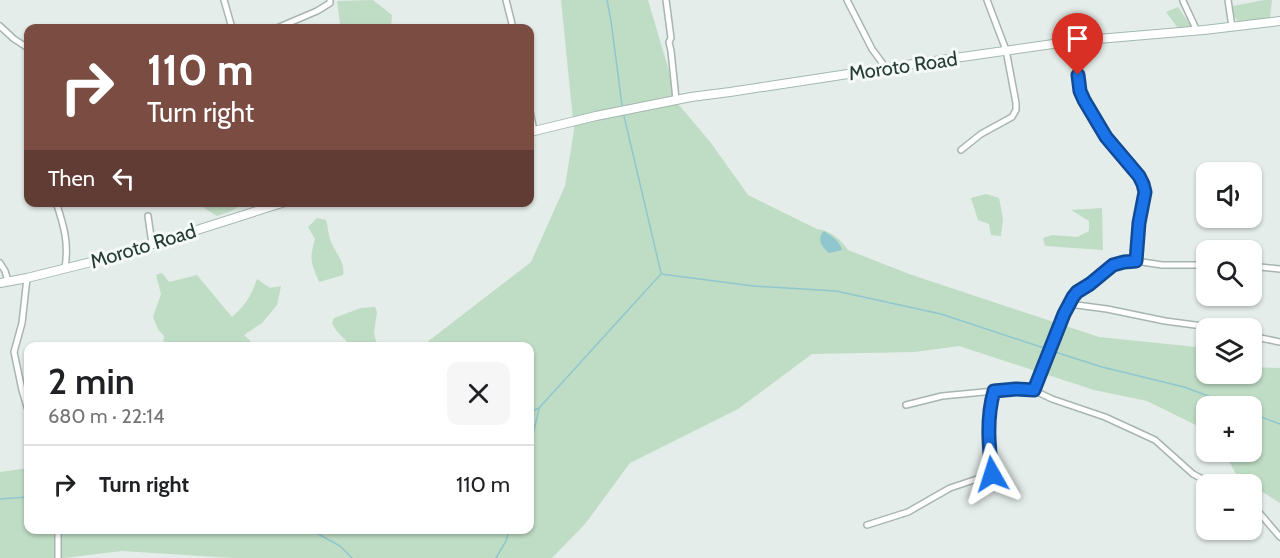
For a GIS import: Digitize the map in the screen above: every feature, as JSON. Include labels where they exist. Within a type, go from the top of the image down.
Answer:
[{"type":"main road","name":"Moroto Road","points":[[534,131],[676,99],[1006,50],[1280,21]]},
{"type":"main road","name":"Moroto Road","points":[[4,282],[115,256],[268,207]]},
{"type":"street","points":[[224,0],[231,24]]},
{"type":"street","points":[[286,24],[317,11],[330,3],[330,0]]},
{"type":"street","points":[[506,0],[512,24]]},
{"type":"street","points":[[666,0],[676,99]]},
{"type":"street","points":[[847,0],[872,49],[886,68]]},
{"type":"street","points":[[961,150],[1015,113],[1016,103],[1006,50],[987,0]]},
{"type":"street","points":[[1228,0],[1232,27]]},
{"type":"street","points":[[1183,1],[1197,31]]},
{"type":"street","points":[[0,26],[24,45]]},
{"type":"street","points":[[1074,41],[1080,91],[1084,100],[1106,137],[1139,176],[1143,184],[1145,192],[1139,223],[1136,261]]},
{"type":"street","points":[[58,207],[67,245],[65,268]]},
{"type":"street","points":[[148,216],[152,244]]},
{"type":"street","points":[[1034,390],[1069,304],[1077,292],[1113,265],[1124,262],[1196,265]]},
{"type":"street","points":[[0,263],[5,271],[4,282]]},
{"type":"street","points":[[1262,267],[1280,269]]},
{"type":"street","points":[[24,397],[14,352],[22,323],[27,278]]},
{"type":"street","points":[[1069,304],[1196,325]]},
{"type":"street","points":[[1262,338],[1280,342]]},
{"type":"street","points":[[906,405],[942,396],[1016,389],[1034,390],[1155,440],[1196,476]]},
{"type":"street","points":[[867,525],[908,512],[950,488],[992,474],[988,423],[994,391]]},
{"type":"street","points":[[1262,516],[1280,537]]},
{"type":"street","points":[[58,534],[58,558]]},
{"type":"green space","points":[[373,0],[392,15],[391,24],[340,24],[337,1]]},
{"type":"green space","points":[[561,0],[648,0],[679,105],[711,143],[748,195],[817,229],[830,233],[848,250],[909,274],[1099,337],[1196,347],[1196,384],[1262,384],[1262,367],[1280,368],[1280,503],[1262,492],[1262,474],[1236,474],[1229,462],[1262,462],[1262,396],[1196,396],[1196,425],[1147,401],[1094,390],[959,346],[914,352],[812,354],[738,409],[630,463],[585,524],[552,558],[233,558],[122,551],[64,558],[0,558],[0,472],[24,469],[24,534],[534,534],[534,342],[427,342],[531,262],[565,186],[574,130]]},
{"type":"green space","points":[[1272,0],[1270,18],[1239,23],[1228,7]]},
{"type":"green space","points":[[1178,7],[1193,29],[1180,31],[1166,12]]},
{"type":"green space","points":[[986,194],[999,198],[1003,219],[1001,236],[991,235],[989,224],[978,220],[971,198]]},
{"type":"green space","points":[[203,207],[238,207],[217,216]]},
{"type":"green space","points":[[1102,208],[1103,250],[1045,246],[1043,238],[1052,235],[1077,237],[1089,231],[1089,221],[1071,210]]},
{"type":"green space","points":[[317,218],[326,220],[330,239],[343,270],[343,275],[319,282],[312,261],[315,239],[308,227]]},
{"type":"green space","points":[[162,273],[169,282],[197,275],[232,317],[247,300],[257,279],[270,288],[281,286],[277,305],[262,323],[244,335],[252,342],[163,342],[164,336],[153,317],[161,294],[156,275]]},
{"type":"green space","points":[[375,307],[377,312],[374,332],[376,342],[347,342],[332,323],[334,318],[361,308]]},
{"type":"water","points":[[824,231],[837,241],[842,250],[829,253],[826,251],[820,240]]},
{"type":"waterway","points":[[607,0],[622,105]]},
{"type":"waterway","points":[[624,116],[661,273]]},
{"type":"waterway","points":[[661,274],[753,286],[836,291],[941,314],[1047,349]]},
{"type":"waterway","points":[[534,410],[539,408],[660,275]]},
{"type":"waterway","points":[[1052,351],[1102,367],[1184,387],[1208,396]]},
{"type":"waterway","points":[[534,430],[539,409]]},
{"type":"waterway","points":[[1262,417],[1280,424]]},
{"type":"waterway","points":[[0,499],[24,497]]},
{"type":"waterway","points":[[318,534],[340,546],[352,558]]},
{"type":"waterway","points":[[496,558],[508,534]]},
{"type":"route","points":[[992,474],[988,423],[994,391],[1034,390],[1073,297],[1113,265],[1136,261],[1139,223],[1145,192],[1143,184],[1139,176],[1106,137],[1084,100],[1078,75]]}]
